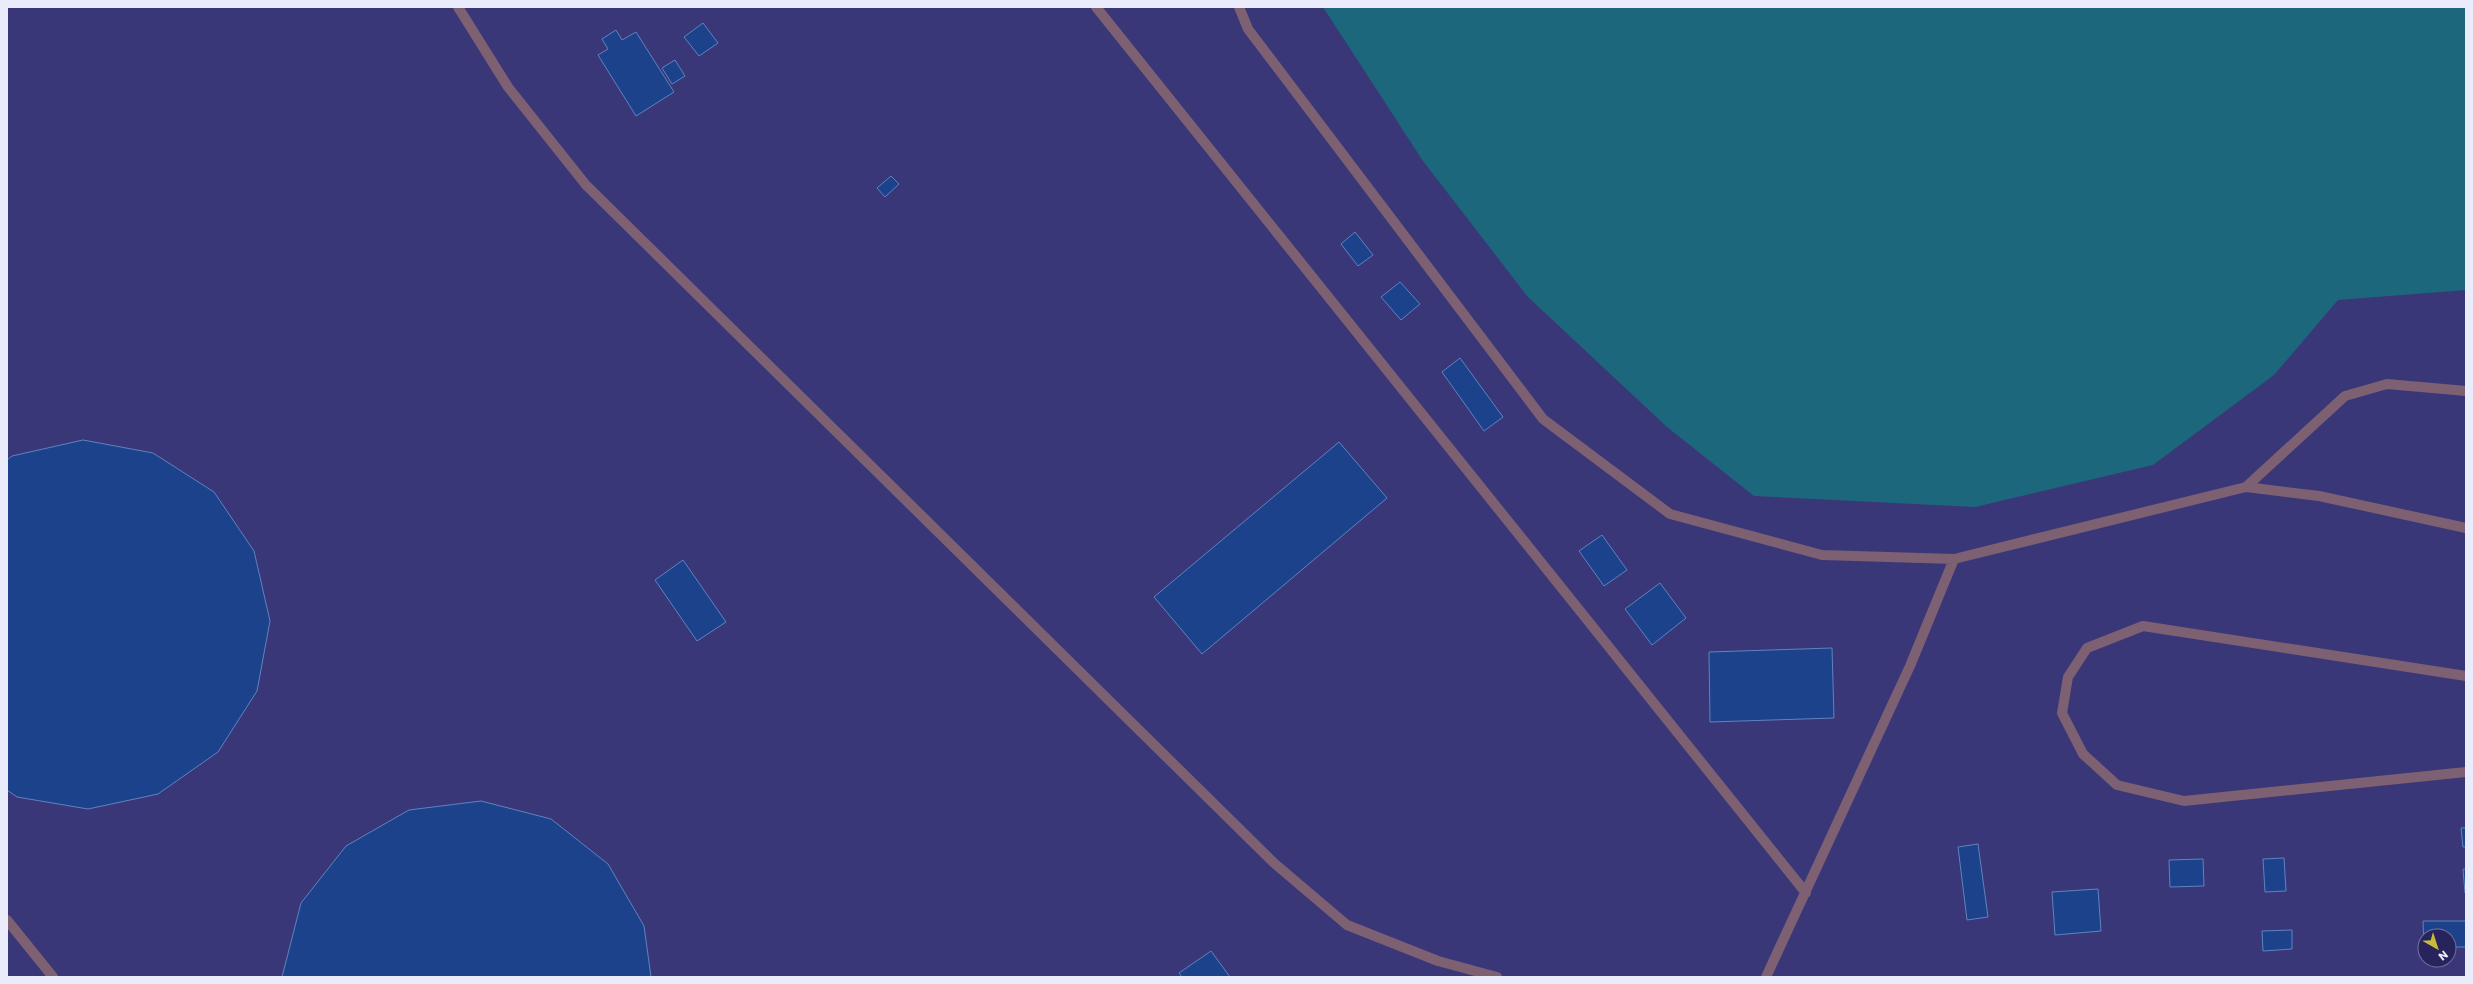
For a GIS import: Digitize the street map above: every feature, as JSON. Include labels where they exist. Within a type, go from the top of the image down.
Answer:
[{"type":"street","points":[[458,7],[508,87],[586,185],[1274,863],[1347,925],[1438,961],[1498,977]]},
{"type":"street","points":[[1096,7],[1806,893]]},
{"type":"street","points":[[1239,7],[1248,29],[1543,419],[1670,514],[1822,555],[1954,559],[2246,487],[2319,496],[2466,528]]},
{"type":"street","points":[[2246,487],[2345,396],[2388,384],[2466,391]]},
{"type":"street","points":[[1766,977],[1910,666],[1954,559]]},
{"type":"street","points":[[2466,676],[2143,626],[2087,648],[2068,677],[2062,713],[2083,754],[2117,785],[2184,801],[2466,772]]},
{"type":"street","points":[[7,920],[53,977]]},
{"type":"shaded area","points":[[7,7],[2466,7],[2466,977],[7,977]]},
{"type":"water","points":[[1323,7],[2466,7],[2466,290],[2338,300],[2274,375],[2153,465],[1975,507],[1754,496],[1667,427],[1528,297],[1423,161]]},
{"type":"building","points":[[703,23],[718,43],[699,56],[684,37]]},
{"type":"building","points":[[616,30],[622,40],[636,32],[674,92],[636,116],[598,55],[608,49],[602,39]]},
{"type":"building","points":[[675,60],[685,76],[672,84],[662,68]]},
{"type":"building","points":[[891,176],[899,184],[885,197],[877,188]]},
{"type":"building","points":[[1355,232],[1373,255],[1358,266],[1341,244]]},
{"type":"building","points":[[1400,282],[1420,304],[1401,320],[1381,297]]},
{"type":"building","points":[[1460,358],[1503,417],[1484,431],[1442,372]]},
{"type":"building","points":[[83,440],[153,453],[214,492],[254,551],[270,621],[257,691],[218,752],[158,794],[88,809],[17,797],[7,790],[7,460],[12,456]]},
{"type":"building","points":[[1339,442],[1387,498],[1202,654],[1154,597]]},
{"type":"building","points":[[1602,535],[1627,570],[1604,586],[1579,551]]},
{"type":"building","points":[[683,560],[726,622],[697,641],[655,580]]},
{"type":"building","points":[[1660,583],[1686,618],[1652,645],[1625,609]]},
{"type":"building","points":[[1832,648],[1834,718],[1710,722],[1709,652]]},
{"type":"building","points":[[481,801],[551,819],[608,864],[644,926],[651,977],[282,977],[301,903],[346,846],[409,810]]},
{"type":"building","points":[[2461,828],[2466,828],[2466,847],[2463,847]]},
{"type":"building","points":[[1978,844],[1988,917],[1967,920],[1958,847]]},
{"type":"building","points":[[2284,858],[2286,891],[2265,892],[2263,859]]},
{"type":"building","points":[[2203,859],[2204,886],[2170,887],[2169,860]]},
{"type":"building","points":[[2463,869],[2466,869],[2466,893],[2465,893]]},
{"type":"building","points":[[2098,889],[2101,931],[2055,935],[2052,892]]},
{"type":"building","points":[[2423,921],[2466,921],[2466,947],[2457,947],[2457,928],[2423,928]]},
{"type":"building","points":[[2292,930],[2292,949],[2263,951],[2262,931]]},
{"type":"building","points":[[1211,951],[1230,977],[1182,977],[1179,973]]}]
